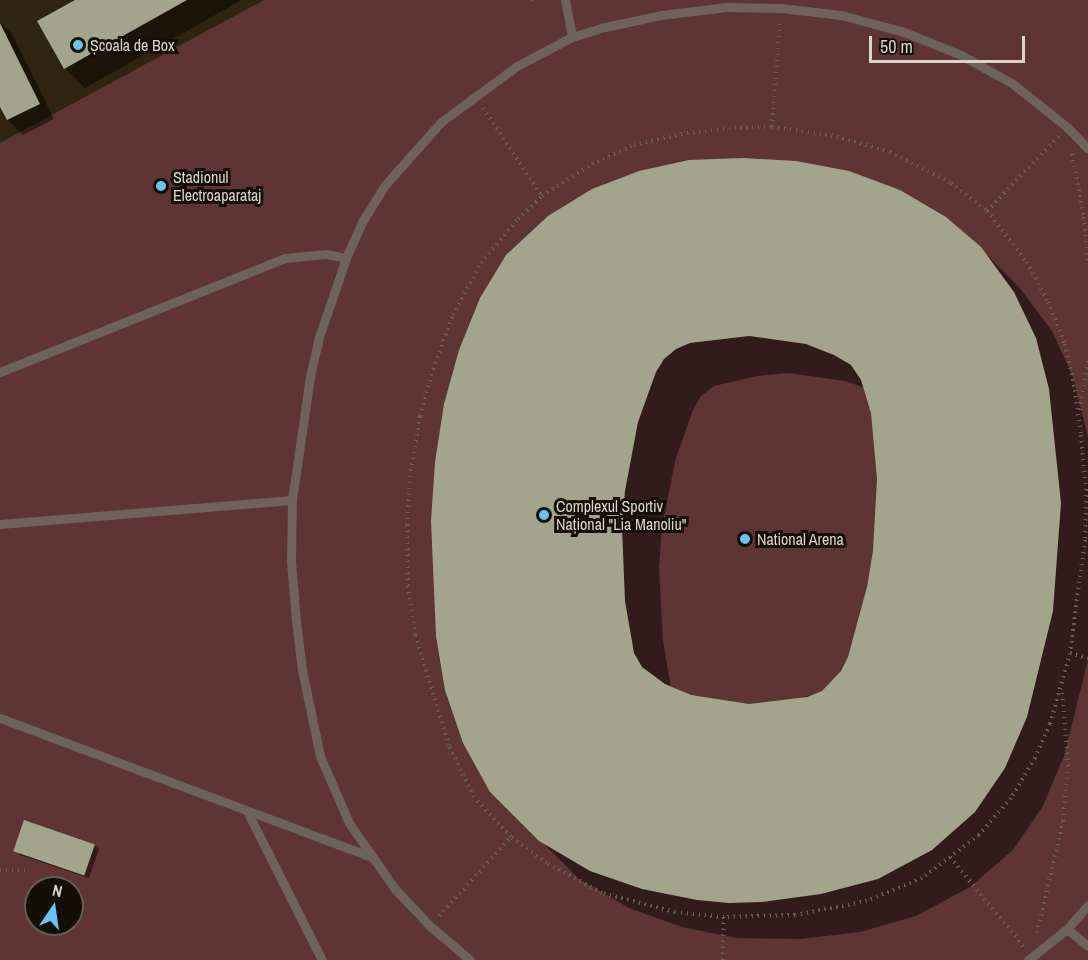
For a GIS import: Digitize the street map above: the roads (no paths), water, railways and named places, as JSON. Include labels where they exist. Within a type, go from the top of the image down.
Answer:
[{"type":"lane","points":[[565,0],[572,37]]},
{"type":"lane","points":[[470,960],[430,926],[395,889],[349,823],[320,756],[302,670],[292,574],[292,500],[302,421],[318,340],[346,258],[362,222],[385,185],[441,122],[474,95],[517,66],[572,37],[661,15],[727,7],[781,8],[841,15],[904,32],[961,54],[1013,84],[1067,127],[1088,149]]},
{"type":"lane","points":[[0,372],[285,258],[316,254],[346,258]]},
{"type":"lane","points":[[0,525],[292,500]]},
{"type":"lane","points":[[0,718],[371,857]]},
{"type":"lane","points":[[247,811],[322,960]]},
{"type":"lane","points":[[1030,959],[1067,928],[1088,905]]},
{"type":"lane","points":[[1067,928],[1088,946]]},
{"type":"place","name":"Școala de Box","points":[[78,45]]},
{"type":"place","name":"Stadionul Electroaparataj","points":[[161,186]]},
{"type":"place","name":"Complexul Sportiv Național \"Lia Manoliu\"","points":[[544,515]]},
{"type":"place","name":"National Arena","points":[[745,539]]}]
